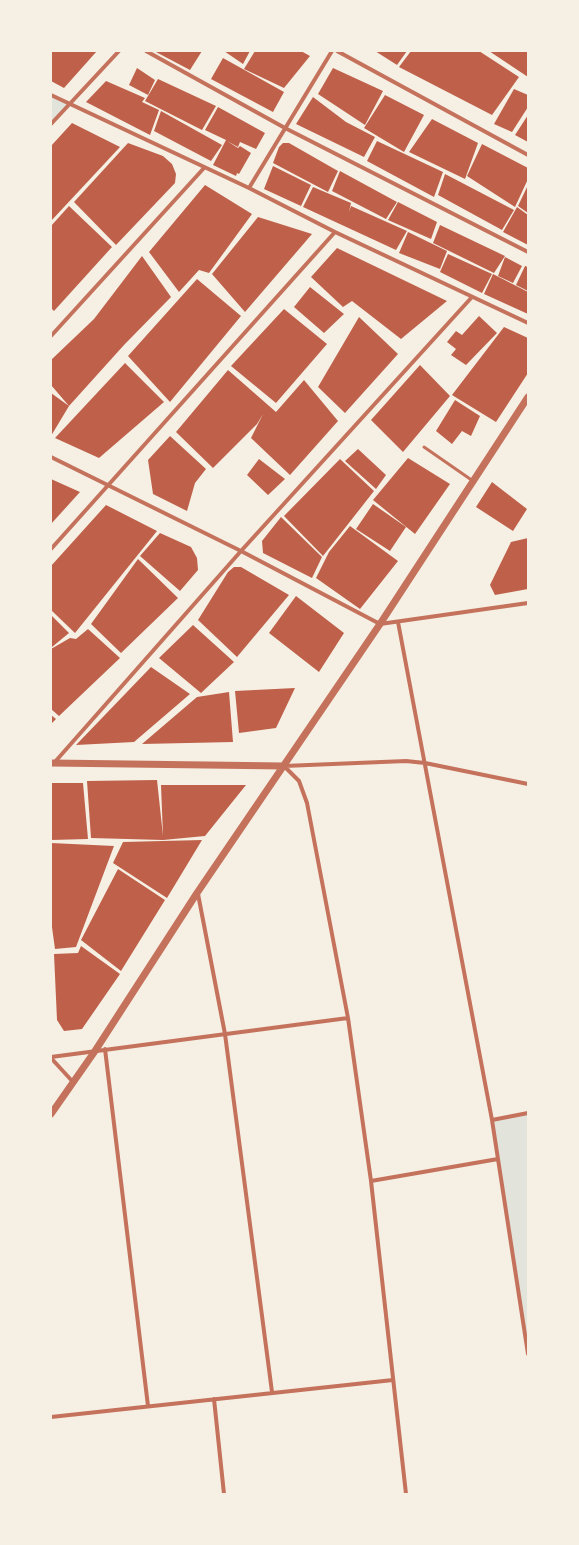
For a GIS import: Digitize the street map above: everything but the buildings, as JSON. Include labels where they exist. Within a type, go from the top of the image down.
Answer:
[{"type":"street","points":[[51,124],[119,51]]},
{"type":"street","points":[[146,51],[285,128],[528,252]]},
{"type":"street","points":[[249,188],[332,51]]},
{"type":"street","points":[[337,51],[528,155]]},
{"type":"street","points":[[51,95],[249,188],[335,232],[528,323]]},
{"type":"street","points":[[51,336],[204,168]]},
{"type":"street","points":[[51,549],[335,232]]},
{"type":"street","points":[[53,763],[241,551],[472,297]]},
{"type":"street","points":[[51,1114],[95,1051],[198,893],[380,624],[473,481],[526,404],[528,397]]},
{"type":"street","points":[[51,457],[241,551],[380,624],[528,603]]},
{"type":"street","points":[[398,622],[492,1120],[527,1337],[528,1354]]},
{"type":"street","points":[[53,763],[284,766],[381,761],[425,763],[528,784]]},
{"type":"street","points":[[284,766],[299,781],[307,803],[348,1018],[371,1181],[406,1494]]},
{"type":"street","points":[[198,893],[225,1034],[272,1392]]},
{"type":"street","points":[[51,1057],[348,1018]]},
{"type":"street","points":[[105,1050],[148,1406]]},
{"type":"street","points":[[51,1057],[73,1082]]},
{"type":"street","points":[[492,1120],[528,1113]]},
{"type":"street","points":[[371,1181],[498,1159]]},
{"type":"street","points":[[51,1417],[393,1380]]},
{"type":"street","points":[[214,1399],[224,1494]]},
{"type":"lane","points":[[424,447],[473,481]]},
{"type":"shaded area","points":[[51,95],[69,104],[51,124]]},
{"type":"shaded area","points":[[528,1113],[528,1337],[526,1337],[492,1120]]}]
